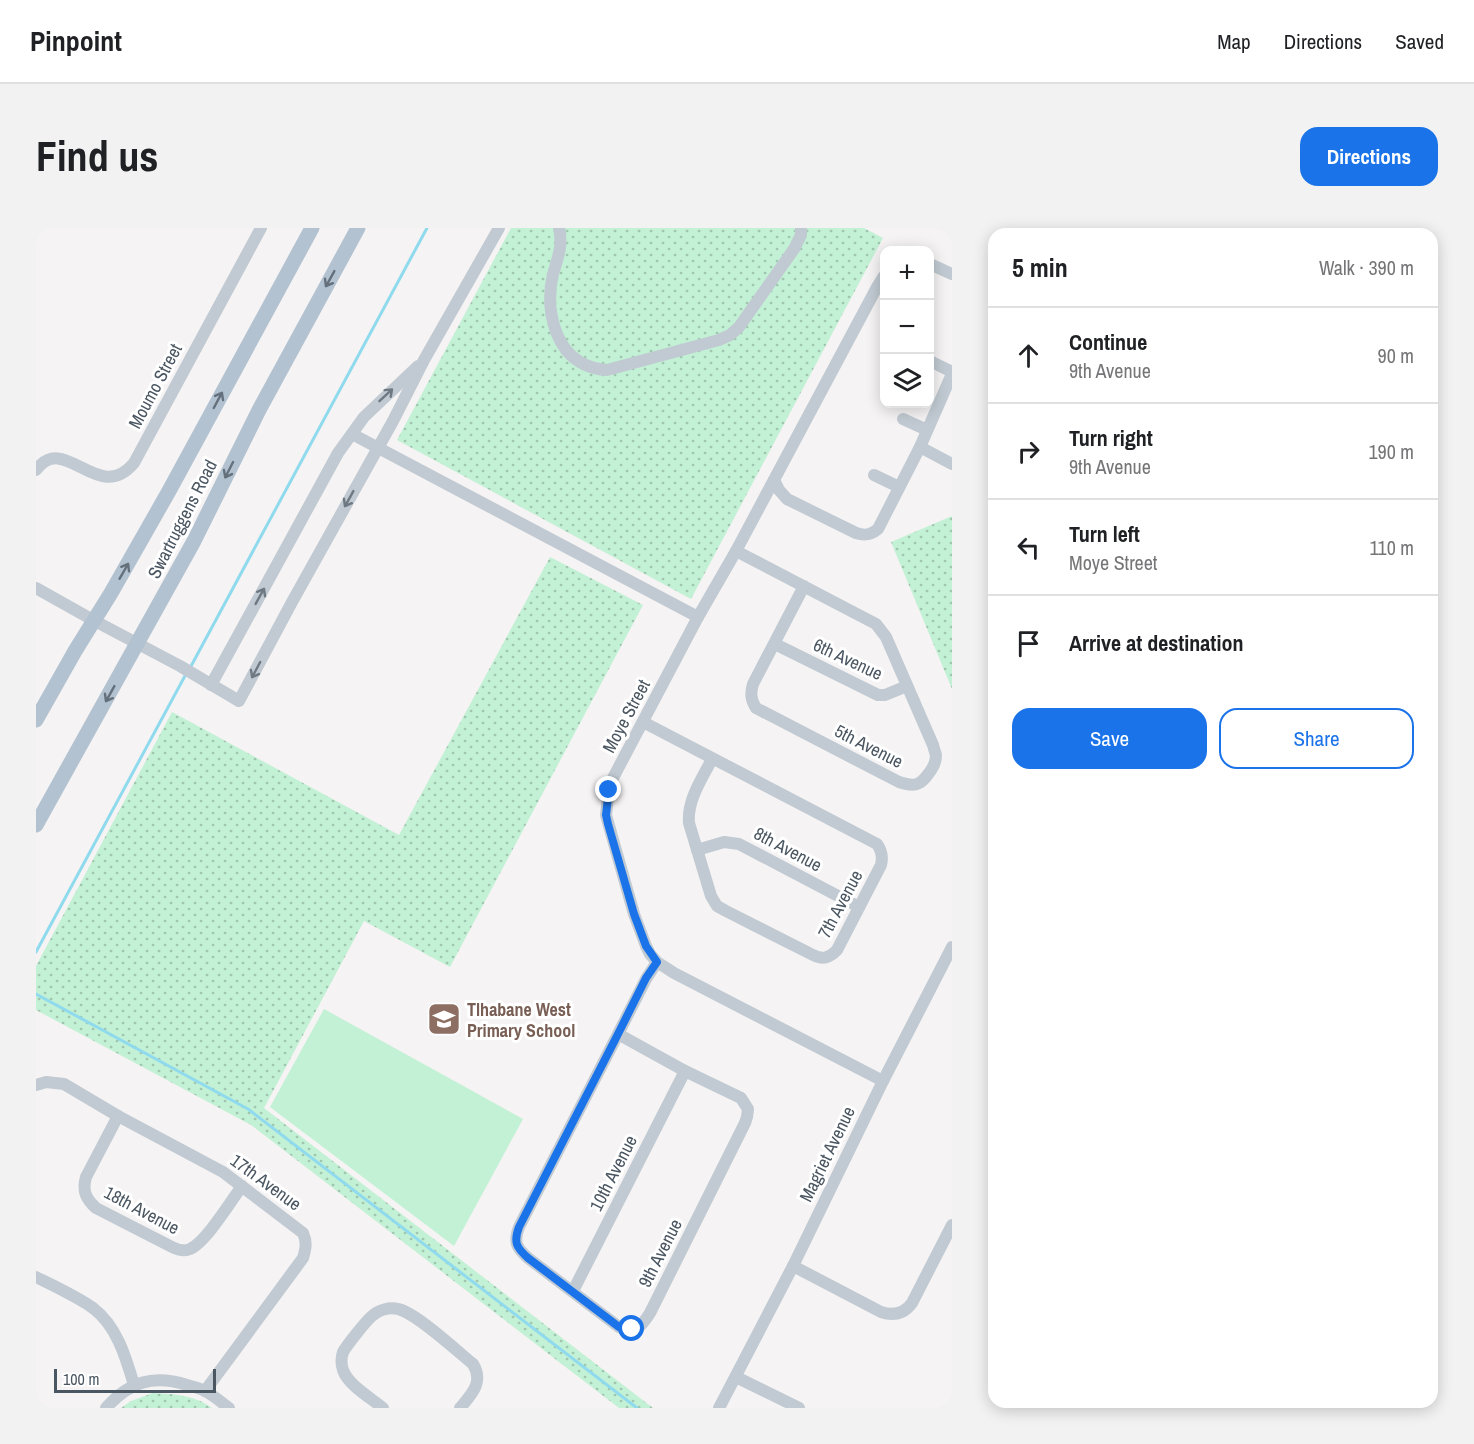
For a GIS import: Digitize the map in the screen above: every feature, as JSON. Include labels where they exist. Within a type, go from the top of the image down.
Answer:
[{"type":"main road","name":"Swartruggens Road","points":[[36,720],[169,491],[312,228]]},
{"type":"main road","name":"Swartruggens Road","points":[[36,825],[194,541],[259,410],[358,228]]},
{"type":"street","name":"Moumo Street","points":[[36,470],[47,460],[57,458],[106,478],[121,474],[134,463],[261,228]]},
{"type":"street","points":[[36,588],[239,701],[409,392],[424,360],[499,228]]},
{"type":"street","points":[[559,228],[560,251],[550,294],[555,333],[578,362],[591,368],[607,370],[712,342],[730,335],[739,327],[794,249],[801,235],[801,228]]},
{"type":"street","points":[[934,266],[952,274]]},
{"type":"street","name":"Moye Street","points":[[657,962],[646,946],[634,914],[606,815],[609,790],[613,778],[698,617],[736,551],[880,282]]},
{"type":"street","points":[[211,685],[338,453],[364,417],[424,360]]},
{"type":"street","points":[[774,480],[779,490],[788,499],[856,533],[862,535],[873,533],[878,529],[920,447],[952,373],[934,363]]},
{"type":"street","points":[[903,419],[927,430]]},
{"type":"street","points":[[352,434],[698,617]]},
{"type":"street","points":[[920,447],[952,464]]},
{"type":"street","points":[[874,475],[899,487]]},
{"type":"street","name":"5th Avenue","points":[[736,551],[804,586],[876,624],[886,637],[933,745],[935,762],[923,782],[907,785],[899,782],[756,708],[751,690],[804,586]]},
{"type":"street","name":"6th Avenue","points":[[775,644],[878,695],[885,695],[907,686]]},
{"type":"street","name":"7th Avenue","points":[[643,722],[878,844],[883,859],[881,865],[832,956],[819,958],[717,906],[711,896],[689,823],[688,812],[690,803],[712,759]]},
{"type":"street","name":"8th Avenue","points":[[697,850],[724,842],[739,844],[859,907]]},
{"type":"street","name":"Magriet Avenue","points":[[719,1408],[793,1266],[883,1081],[952,947]]},
{"type":"street","points":[[657,962],[883,1081]]},
{"type":"street","name":"9th Avenue","points":[[618,1034],[685,1071],[741,1098],[748,1109],[747,1116],[650,1313],[641,1325],[627,1329],[619,1327],[520,1251],[516,1236],[646,978],[657,962]]},
{"type":"street","name":"10th Avenue","points":[[573,1291],[685,1071]]},
{"type":"street","name":"17th Avenue","points":[[36,1085],[46,1082],[64,1084],[118,1116],[224,1172],[303,1233],[306,1241],[303,1258],[205,1391]]},
{"type":"street","name":"18th Avenue","points":[[118,1116],[86,1177],[85,1196],[96,1208],[172,1247],[189,1250],[204,1238],[242,1186]]},
{"type":"street","points":[[793,1266],[880,1312],[899,1313],[905,1311],[912,1303],[952,1225]]},
{"type":"street","points":[[36,1277],[94,1308],[109,1324],[127,1361],[134,1385]]},
{"type":"street","points":[[383,1408],[349,1381],[342,1369],[341,1360],[344,1351],[371,1316],[379,1311],[393,1308],[415,1317],[472,1364],[477,1372],[477,1384],[460,1408]]},
{"type":"street","points":[[735,1377],[799,1408]]},
{"type":"street","points":[[106,1408],[123,1391],[134,1385],[150,1380],[163,1380],[205,1391],[229,1408]]},
{"type":"green space","points":[[511,228],[864,228],[883,238],[691,599],[397,440]]},
{"type":"green space","points":[[952,516],[952,689],[891,542]]},
{"type":"green space","points":[[550,557],[643,605],[450,967],[364,921],[264,1108],[653,1408],[619,1408],[251,1125],[36,1010],[36,966],[172,712],[399,835]]},
{"type":"green space","points":[[324,1009],[523,1119],[454,1246],[270,1107]]},
{"type":"green space","points":[[153,1393],[191,1398],[212,1408],[121,1408],[131,1401]]},
{"type":"waterway","points":[[190,668],[427,228]]},
{"type":"waterway","points":[[36,952],[186,674]]},
{"type":"waterway","points":[[36,994],[248,1109],[637,1408]]},
{"type":"place","name":"Tlhabane West Primary School","points":[[444,1019]]},
{"type":"route","points":[[609,790],[606,802],[608,824],[634,914],[646,946],[657,962],[646,978],[519,1227],[516,1240],[520,1251],[528,1258],[619,1327],[632,1329]]}]
